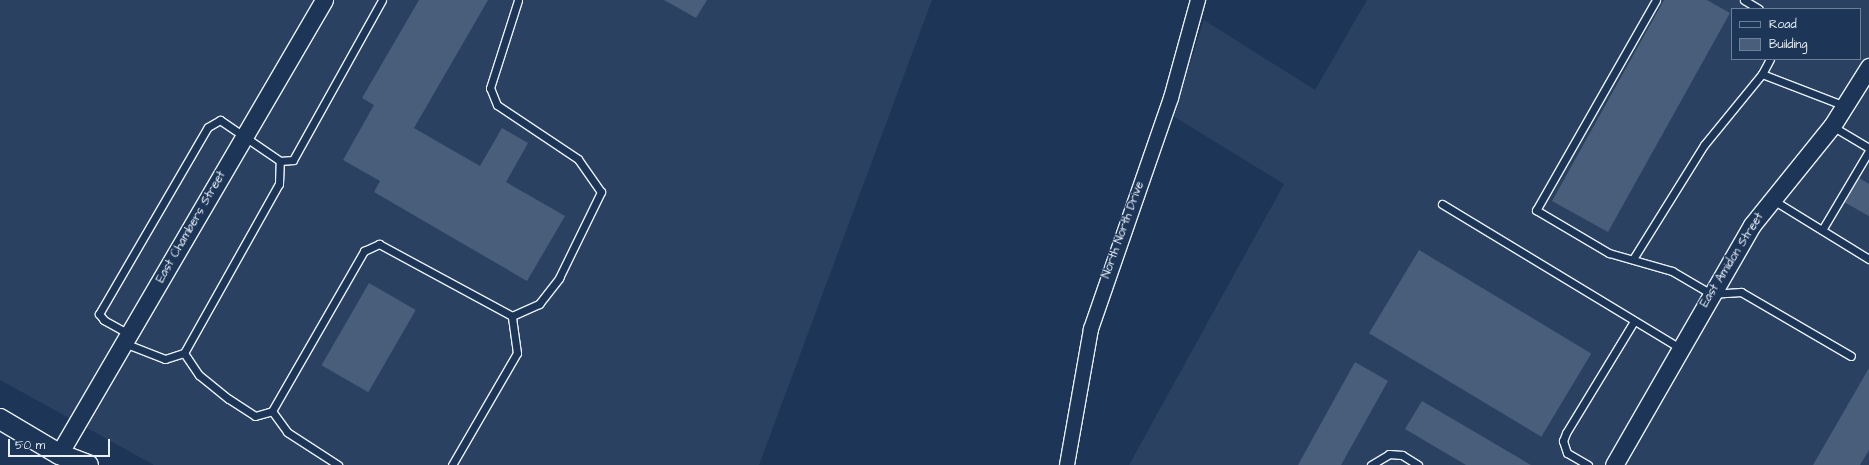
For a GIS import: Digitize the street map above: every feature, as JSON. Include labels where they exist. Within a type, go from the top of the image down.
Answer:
[{"type":"main road","points":[[0,419],[65,459],[88,465]]},
{"type":"street","name":"East Chambers Street","points":[[65,459],[127,338],[324,0]]},
{"type":"street","name":"North North Drive","points":[[1067,465],[1091,329],[1171,98],[1198,0]]},
{"type":"street","name":"East Amidon Street","points":[[1614,465],[1711,294],[1771,199],[1832,126],[1869,67]]},
{"type":"lane","points":[[280,161],[279,184],[184,353],[165,359],[127,338],[104,320],[99,314],[208,127],[220,120],[280,161],[293,160],[382,0]]},
{"type":"lane","points":[[512,316],[539,304],[559,278],[601,192],[578,159],[497,105],[492,94],[490,88],[518,0]]},
{"type":"lane","points":[[1656,0],[1536,210],[1609,253],[1672,271],[1711,294],[1741,292],[1851,356]]},
{"type":"lane","points":[[1744,0],[1757,8]]},
{"type":"lane","points":[[1633,259],[1704,145],[1762,74],[1769,60]]},
{"type":"lane","points":[[1762,74],[1845,106]]},
{"type":"lane","points":[[1822,230],[1869,149],[1832,126]]},
{"type":"lane","points":[[1771,199],[1869,259]]},
{"type":"lane","points":[[1442,204],[1680,348]]},
{"type":"lane","points":[[184,353],[198,375],[229,399],[255,416],[272,411],[364,251],[379,244],[512,316]]},
{"type":"lane","points":[[452,465],[517,353],[512,316]]},
{"type":"lane","points":[[1588,465],[1567,453],[1564,441],[1566,433],[1634,321]]},
{"type":"lane","points":[[272,411],[287,432],[338,465]]},
{"type":"lane","points":[[1370,465],[1389,454],[1402,455],[1418,465]]},
{"type":"shaded area","points":[[0,0],[932,0],[759,465],[154,465],[0,380]]},
{"type":"shaded area","points":[[1367,0],[1869,0],[1869,465],[1129,465],[1284,184],[1173,116],[1204,20],[1315,90]]},
{"type":"building","points":[[419,0],[488,0],[414,128],[480,166],[502,128],[528,143],[506,182],[565,216],[527,281],[374,192],[380,181],[343,160],[374,105],[362,98]]},
{"type":"building","points":[[664,0],[707,0],[696,18]]},
{"type":"building","points":[[1664,0],[1707,0],[1730,13],[1608,232],[1552,201]]},
{"type":"building","points":[[1859,178],[1869,184],[1869,216],[1844,202]]},
{"type":"building","points":[[1419,250],[1591,354],[1541,437],[1369,333]]},
{"type":"building","points":[[369,283],[416,310],[368,392],[322,365]]},
{"type":"building","points":[[1355,362],[1388,381],[1341,465],[1298,465]]},
{"type":"building","points":[[1869,368],[1869,450],[1860,465],[1813,465]]},
{"type":"building","points":[[1422,401],[1531,465],[1466,465],[1405,429]]}]
